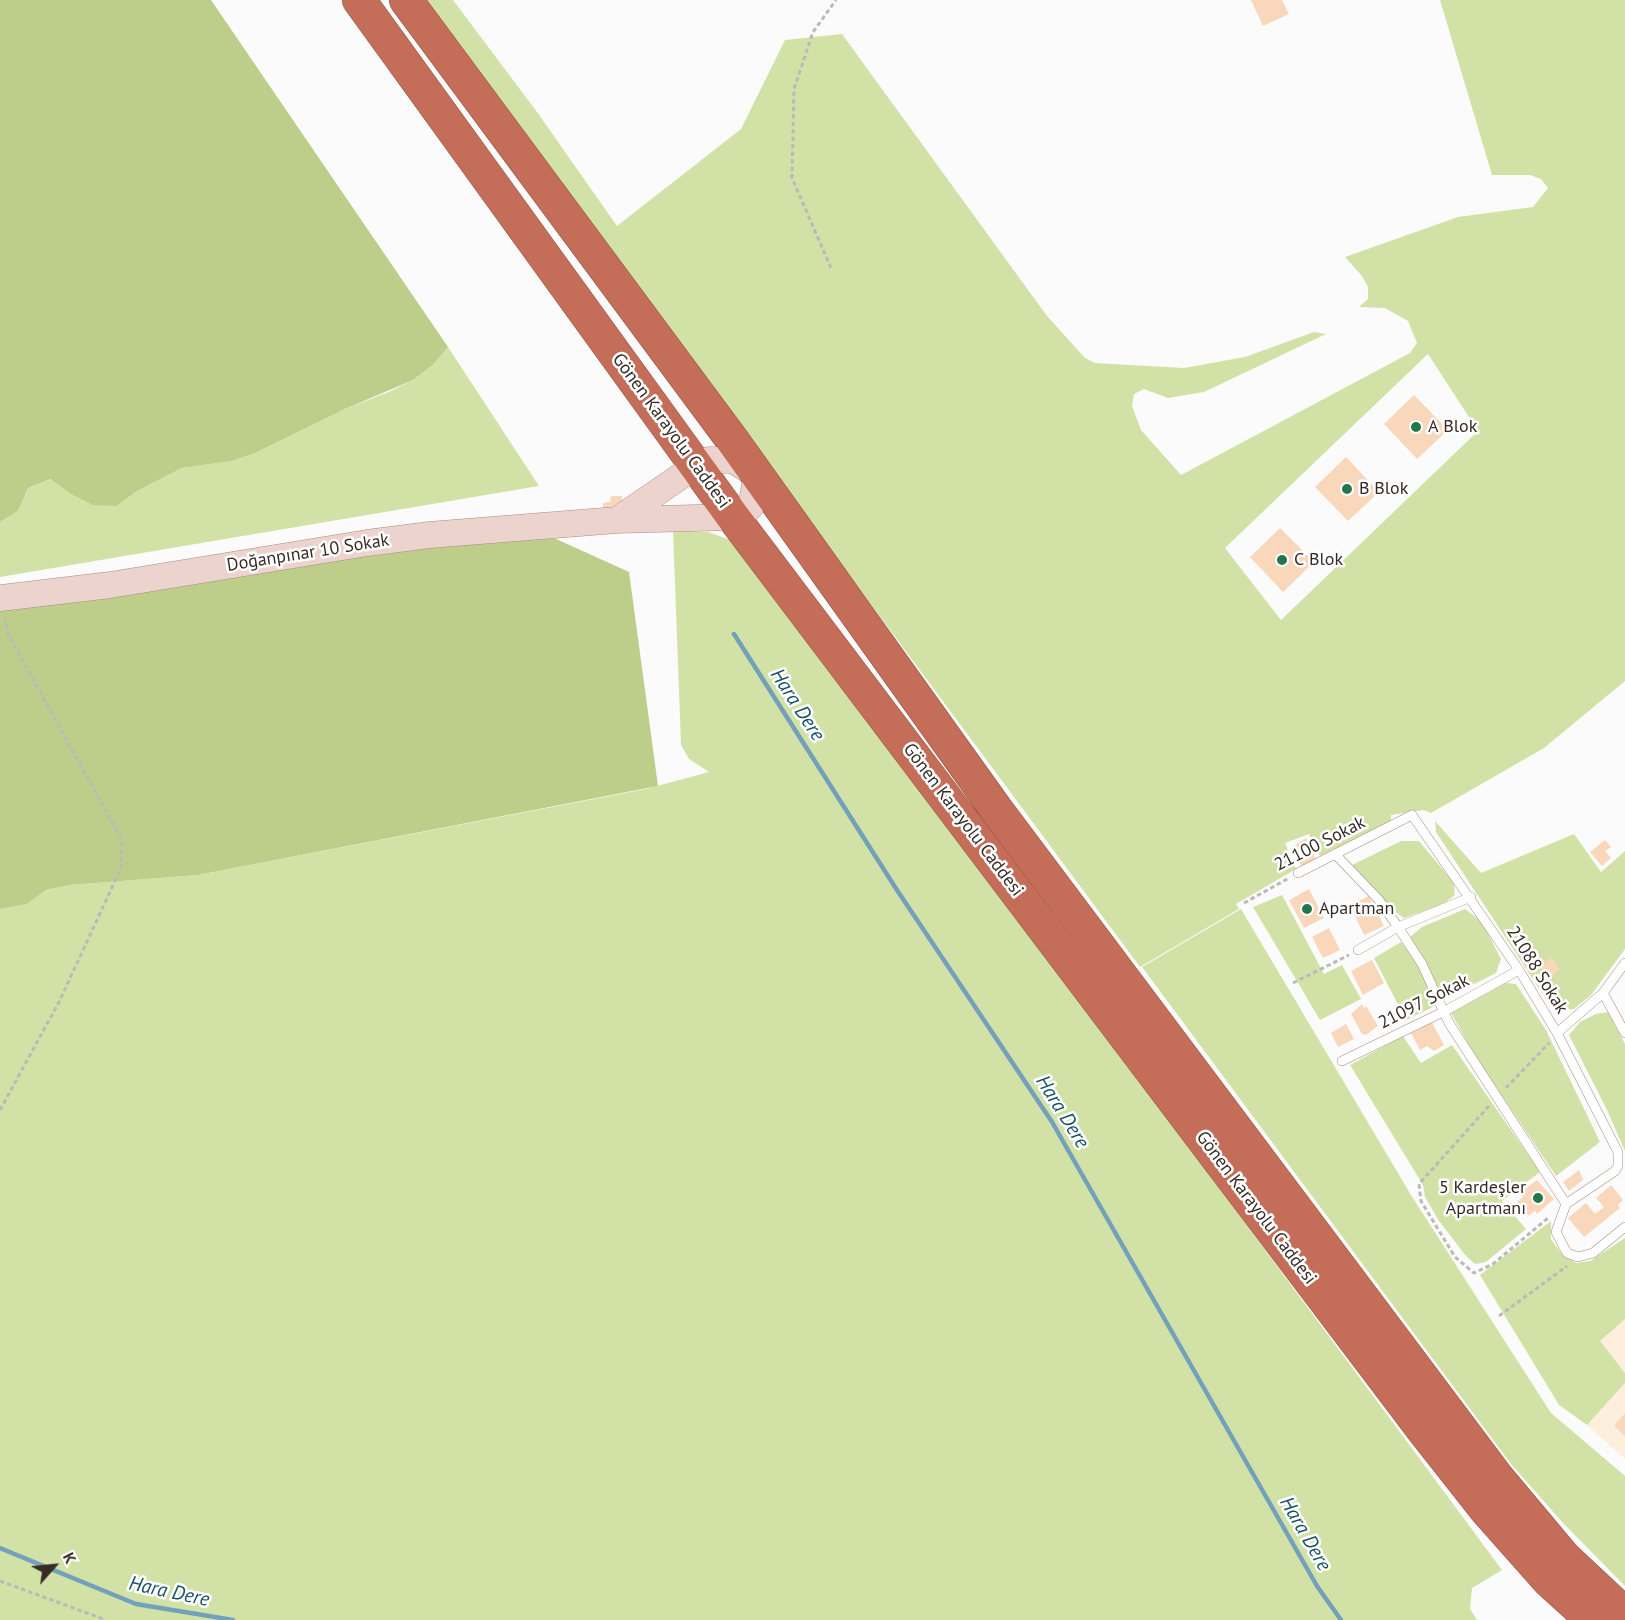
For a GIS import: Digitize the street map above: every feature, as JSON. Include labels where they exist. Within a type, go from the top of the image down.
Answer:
[{"type":"highway","name":"Gönen Karayolu Caddesi","points":[[359,0],[697,465],[732,517],[1423,1430],[1486,1510],[1549,1581],[1592,1620]]},
{"type":"highway","name":"Gönen Karayolu Caddesi","points":[[406,0],[757,475],[996,809],[1497,1477],[1564,1557],[1625,1614]]},
{"type":"street","points":[[617,520],[697,465],[709,460],[727,458],[739,462],[757,475],[751,506],[743,514],[732,517]]},
{"type":"street","name":"Doğanpınar 10 Sokak","points":[[2,598],[110,585],[367,543],[617,520],[732,517]]},
{"type":"lane","name":"21100 Sokak","points":[[1298,873],[1412,815]]},
{"type":"lane","name":"21088 Sokak","points":[[1412,815],[1471,897],[1519,970],[1557,1034],[1618,1152],[1618,1166],[1615,1171],[1566,1204]]},
{"type":"lane","points":[[1335,854],[1379,900],[1398,927],[1422,964],[1456,1035],[1566,1204],[1556,1232],[1567,1253],[1578,1257],[1593,1253],[1625,1227]]},
{"type":"lane","points":[[1358,950],[1398,927],[1471,897]]},
{"type":"lane","points":[[1557,1034],[1603,993],[1625,963]]},
{"type":"lane","name":"21097 Sokak","points":[[1342,1061],[1445,1011],[1519,970]]},
{"type":"lane","points":[[1603,993],[1625,1033]]},
{"type":"path","points":[[831,268],[792,178],[793,100],[794,89],[813,32],[836,0]]},
{"type":"path","points":[[0,1110],[60,1002],[121,868],[122,840],[8,634],[2,598]]},
{"type":"path","name":"21100 Sokak","points":[[1244,903],[1298,873]]},
{"type":"path","points":[[1293,983],[1358,950]]},
{"type":"path","points":[[1419,1184],[1421,1201],[1435,1227],[1455,1257],[1474,1273],[1493,1264],[1566,1204]]},
{"type":"path","points":[[1499,1316],[1578,1257]]},
{"type":"path","points":[[0,1581],[106,1620]]},
{"type":"shaded area","points":[[1625,1319],[1625,1373],[1599,1341]]},
{"type":"shaded area","points":[[1625,1383],[1625,1459],[1587,1425]]},
{"type":"green space","points":[[0,0],[211,0],[448,347],[433,365],[413,380],[345,409],[255,453],[232,461],[182,468],[137,491],[117,506],[93,505],[71,494],[51,479],[28,488],[18,511],[0,522]]},
{"type":"green space","points":[[423,0],[453,0],[537,112],[617,226],[741,129],[785,40],[842,34],[1047,316],[1085,358],[1095,363],[1184,368],[1245,357],[1314,332],[1326,334],[1204,392],[1168,398],[1144,389],[1134,394],[1132,406],[1141,430],[1181,475],[1410,353],[1417,343],[1408,321],[1385,308],[1359,307],[1368,299],[1368,287],[1362,276],[1345,257],[1458,217],[1533,207],[1548,188],[1541,179],[1530,175],[1492,175],[1440,0],[1625,0],[1625,681],[1544,748],[1431,813],[1423,810],[1391,815],[1391,821],[1320,856],[1309,834],[1285,843],[1296,869],[1236,904],[1239,909],[1140,967]],"holes":[[[1428,354],[1478,431],[1281,620],[1225,548]]]},
{"type":"green space","points":[[448,347],[539,486],[0,577],[0,522],[18,511],[28,488],[52,479],[71,494],[117,506],[137,491],[182,468],[232,461],[255,453],[345,409],[391,391],[413,380],[433,365]]},
{"type":"green space","points":[[673,531],[708,532],[742,544],[1502,1570],[1472,1588],[1470,1609],[1477,1620],[0,1620],[0,909],[27,904],[46,890],[70,885],[198,875],[646,789],[709,772],[689,759],[681,745]]},
{"type":"green space","points":[[554,538],[629,572],[658,786],[198,875],[70,885],[46,890],[27,904],[0,909],[0,606],[430,543]]},
{"type":"green space","points":[[1435,821],[1481,873],[1574,834],[1601,872],[1625,851],[1625,949],[1591,995],[1574,1009],[1554,1011],[1436,832]]},
{"type":"green space","points":[[1401,841],[1419,841],[1454,883],[1455,895],[1443,904],[1404,918],[1394,911],[1352,865]]},
{"type":"green space","points":[[1282,895],[1324,974],[1342,965],[1361,999],[1320,1020],[1253,907]]},
{"type":"green space","points":[[1241,909],[1411,1195],[1551,1413],[1625,1476],[1625,1586],[1563,1523],[1511,1464],[1142,967]]},
{"type":"green space","points":[[1465,909],[1482,922],[1501,959],[1496,973],[1446,998],[1443,997],[1410,937],[1422,927]]},
{"type":"green space","points":[[1401,942],[1421,969],[1435,1006],[1406,1020],[1374,958]]},
{"type":"green space","points":[[1506,983],[1516,984],[1546,1030],[1600,1142],[1556,1176],[1474,1054],[1451,1013]]},
{"type":"green space","points":[[1608,1012],[1625,1044],[1625,1151],[1569,1035],[1580,1022],[1596,1014]]},
{"type":"green space","points":[[1403,1036],[1421,1063],[1452,1045],[1540,1172],[1502,1201],[1526,1229],[1486,1262],[1475,1264],[1439,1221],[1425,1197],[1423,1185],[1350,1065]]},
{"type":"green space","points":[[1551,1221],[1551,1239],[1561,1253],[1576,1263],[1590,1261],[1625,1238],[1625,1319],[1600,1341],[1625,1373],[1625,1383],[1587,1425],[1559,1405],[1480,1275]]},
{"type":"building","points":[[1251,0],[1282,0],[1289,14],[1263,26]]},
{"type":"building","name":"A Blok","points":[[1414,395],[1448,430],[1417,459],[1384,424]]},
{"type":"building","name":"B Blok","points":[[1346,457],[1379,492],[1348,521],[1315,487]]},
{"type":"building","points":[[611,496],[622,496],[623,512],[603,512],[603,503],[610,502]]},
{"type":"building","name":"C Blok","points":[[1280,528],[1314,562],[1283,592],[1250,557]]},
{"type":"building","points":[[1306,838],[1316,860],[1301,866],[1292,847]]},
{"type":"building","points":[[1605,840],[1611,847],[1605,851],[1611,858],[1602,866],[1590,852]]},
{"type":"building","name":"Apartman","points":[[1309,889],[1324,918],[1304,928],[1289,900]]},
{"type":"building","points":[[1369,896],[1384,926],[1364,935],[1350,905]]},
{"type":"building","points":[[1329,928],[1340,950],[1323,958],[1312,937]]},
{"type":"building","points":[[1552,957],[1560,969],[1549,980],[1540,966]]},
{"type":"building","name":"Apartman","points":[[1372,960],[1384,983],[1363,995],[1351,971]]},
{"type":"building","points":[[1362,1004],[1364,1008],[1366,1006],[1378,1026],[1366,1035],[1362,1034],[1351,1014]]},
{"type":"building","points":[[1432,1022],[1444,1045],[1434,1051],[1427,1046],[1420,1050],[1411,1033]]},
{"type":"building","points":[[1346,1024],[1354,1039],[1338,1047],[1331,1033]]},
{"type":"building","points":[[1579,1170],[1583,1180],[1569,1191],[1563,1182]]},
{"type":"building","name":"5 Kardeşler Apartmanı","points":[[1537,1180],[1554,1199],[1537,1214],[1535,1211],[1529,1216],[1521,1206],[1515,1210],[1512,1206],[1523,1197],[1519,1193]]},
{"type":"building","points":[[1611,1185],[1623,1200],[1618,1205],[1620,1208],[1584,1237],[1568,1218],[1586,1203],[1595,1214],[1604,1207],[1596,1198]]},
{"type":"building","points":[[1625,1413],[1625,1436],[1614,1426]]},
{"type":"waterway","name":"Hara Dere","points":[[734,634],[895,887],[1052,1122],[1317,1586],[1341,1620]]},
{"type":"waterway","name":"Hara Dere","points":[[0,1548],[136,1604],[233,1620]]},
{"type":"place","name":"A Blok","points":[[1416,427]]},
{"type":"place","name":"B Blok","points":[[1347,489]]},
{"type":"place","name":"C Blok","points":[[1282,560]]},
{"type":"place","name":"Apartman","points":[[1307,909]]},
{"type":"place","name":"5 Kardeşler Apartmanı","points":[[1538,1198]]}]
